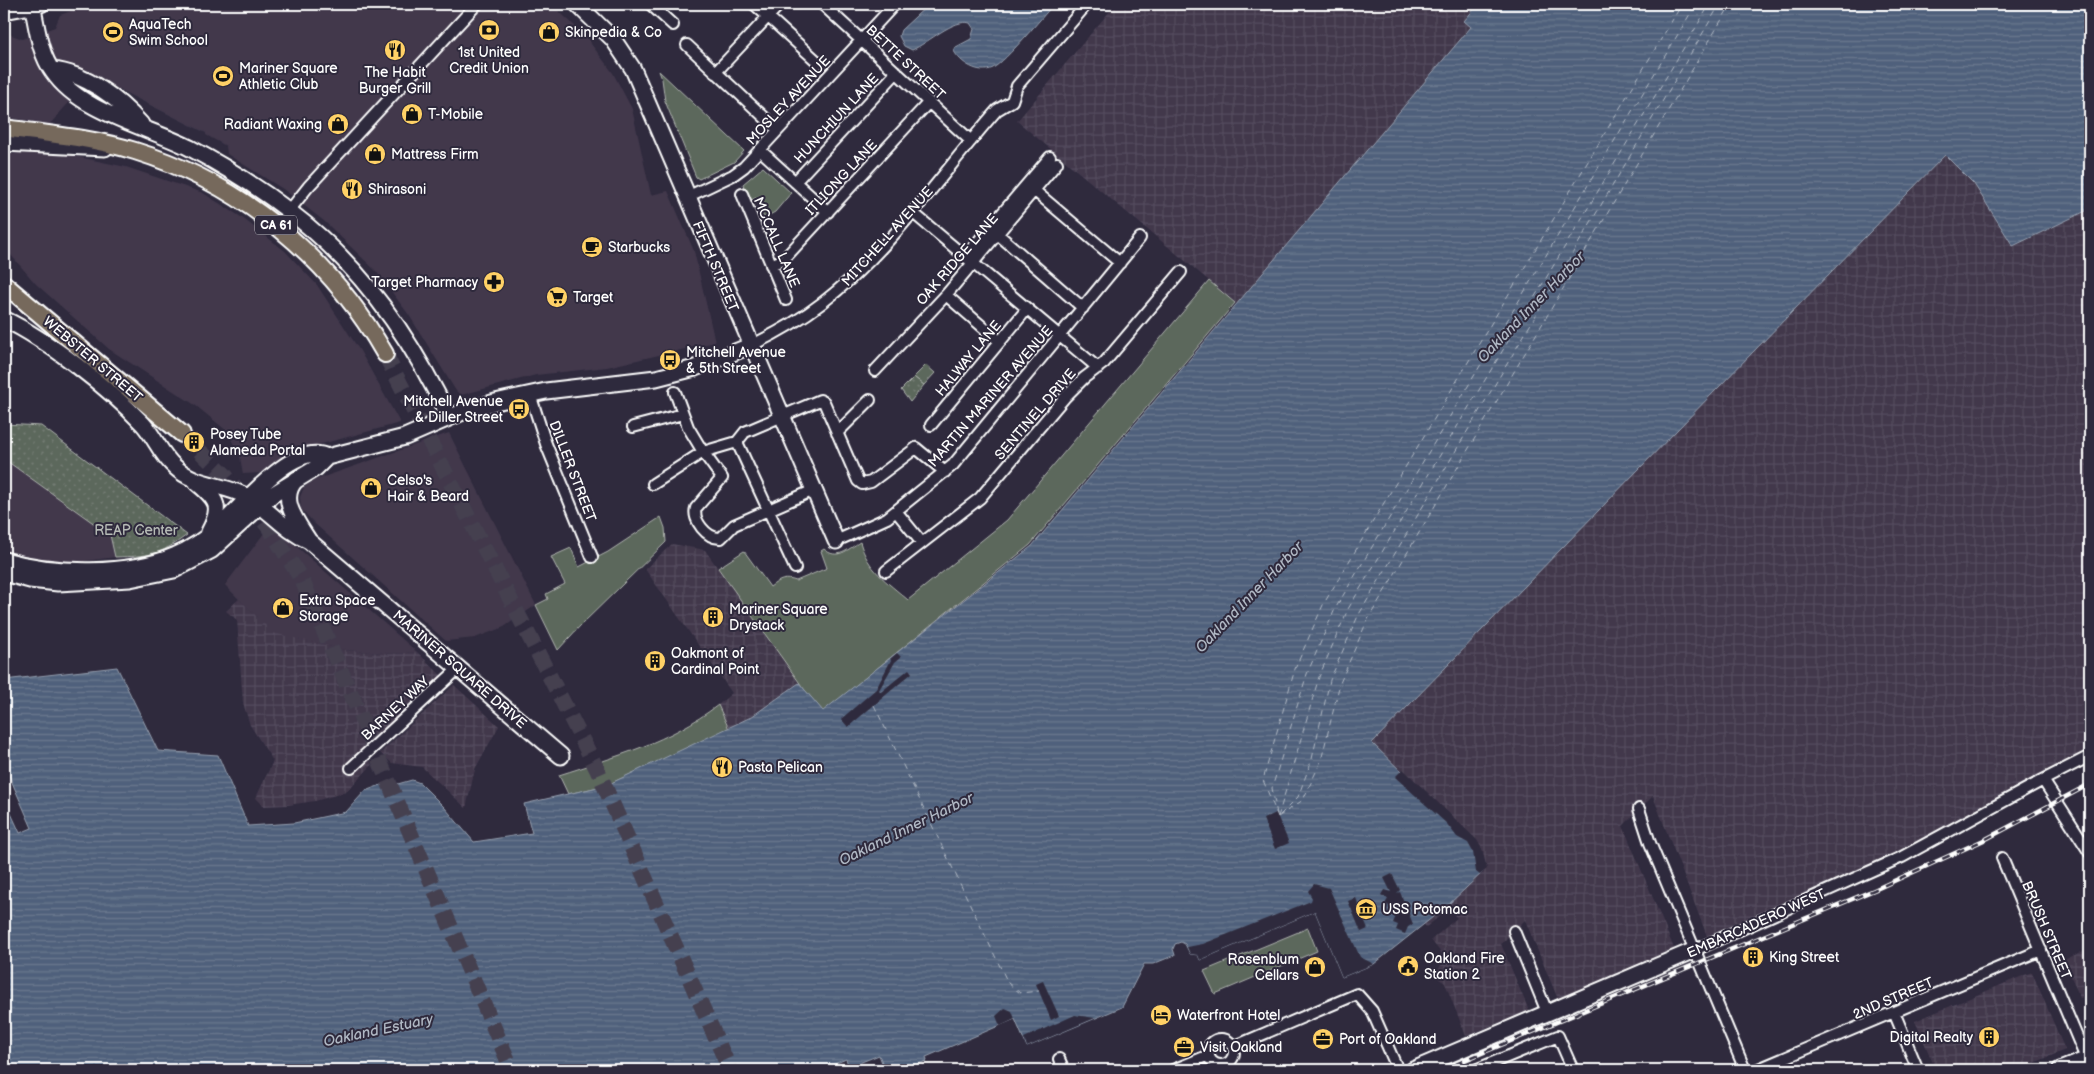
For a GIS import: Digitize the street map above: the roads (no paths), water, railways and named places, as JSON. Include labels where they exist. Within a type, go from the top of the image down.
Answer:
[{"type":"main road","name":"CA 61","points":[[4,128],[92,140],[126,148],[168,163],[208,181],[245,203],[276,225],[329,275],[363,319],[385,354]]},
{"type":"main road","name":"WEBSTER STREET","points":[[4,284],[182,434]]},
{"type":"street","points":[[4,11],[35,4],[42,47],[52,70],[77,97],[208,158],[256,187],[289,211],[341,256],[384,306],[424,366],[449,418]]},
{"type":"street","points":[[289,211],[308,187],[478,4]]},
{"type":"street","name":"FIFTH STREET","points":[[576,4],[613,39],[627,58],[836,541]]},
{"type":"street","points":[[650,4],[673,25]]},
{"type":"street","points":[[754,4],[819,63]]},
{"type":"street","points":[[715,73],[780,4]]},
{"type":"street","name":"BETTE STREET","points":[[822,4],[971,141]]},
{"type":"street","name":"MOSLEY AVENUE","points":[[687,197],[734,175],[760,150],[895,4]]},
{"type":"street","name":"MITCHELL AVENUE","points":[[255,501],[268,478],[288,465],[320,453],[327,457],[390,442],[479,406],[530,394],[656,378],[704,365],[750,346],[795,322],[836,292],[873,256],[997,110],[1012,101],[1017,86],[1087,4]]},
{"type":"street","points":[[687,46],[778,130]]},
{"type":"street","name":"HUNCHIUN LANE","points":[[795,182],[897,72]]},
{"type":"street","name":"ITLIONG LANE","points":[[771,265],[784,259],[929,102]]},
{"type":"street","points":[[4,143],[126,148]]},
{"type":"street","points":[[760,150],[828,212]]},
{"type":"street","name":"OAK RIDGE LANE","points":[[875,371],[946,295],[968,260],[1053,160]]},
{"type":"street","points":[[1031,187],[1120,263]]},
{"type":"street","name":"MCCALL LANE","points":[[742,194],[786,300]]},
{"type":"street","points":[[912,212],[1098,368]]},
{"type":"street","points":[[994,231],[1083,308]]},
{"type":"street","name":"MARTIN MARINER AVENUE","points":[[836,541],[876,524],[896,511],[945,472],[1140,238]]},
{"type":"street","name":"SENTINEL DRIVE","points":[[886,571],[980,498],[1078,383],[1098,368],[1181,272]]},
{"type":"street","points":[[946,295],[1000,341]]},
{"type":"street","name":"HALWAY LANE","points":[[931,425],[1027,309]]},
{"type":"street","name":"MARINER SQUARE DRIVE","points":[[4,319],[38,339],[137,418],[173,466],[192,479],[255,501],[297,536],[309,541],[561,756]]},
{"type":"street","points":[[675,392],[682,414],[703,452],[722,478],[696,508],[694,514],[696,520],[709,534],[717,538],[723,538],[734,525],[814,490]]},
{"type":"street","name":"DILLER STREET","points":[[530,394],[546,444],[592,557]]},
{"type":"street","points":[[653,484],[703,452],[737,442],[745,432],[820,400],[824,402],[858,481],[862,484],[871,482],[916,448],[945,472]]},
{"type":"street","points":[[837,433],[870,400]]},
{"type":"street","points":[[633,427],[682,414]]},
{"type":"street","points":[[737,442],[795,568]]},
{"type":"street","points":[[4,560],[32,568],[58,571],[136,566],[178,555],[255,501],[316,468],[327,457]]},
{"type":"street","points":[[301,475],[292,484],[288,498],[292,512],[309,541]]},
{"type":"street","points":[[192,479],[212,496],[217,508],[216,521],[207,536]]},
{"type":"street","points":[[4,573],[30,580],[58,583],[130,579],[159,574],[186,565],[212,550],[255,501]]},
{"type":"street","points":[[896,511],[922,543]]},
{"type":"street","name":"BARNEY WAY","points":[[351,768],[459,668]]},
{"type":"street","name":"EMBARCADERO WEST","points":[[1413,1070],[1695,950],[1902,857],[2090,756]]},
{"type":"street","points":[[2043,780],[2090,853]]},
{"type":"street","points":[[1639,809],[1650,842],[1746,1070]]},
{"type":"street","name":"BRUSH STREET","points":[[2002,858],[2089,1062]]},
{"type":"street","points":[[1514,931],[1547,1012]]},
{"type":"street","name":"2ND STREET","points":[[1756,1070],[2041,950]]},
{"type":"street","points":[[1233,1047],[1357,994],[1372,1011],[1398,1070]]},
{"type":"street","points":[[1894,1012],[1918,1070]]},
{"type":"street","points":[[1475,1070],[1558,1036],[1573,1070]]},
{"type":"street","points":[[1218,1039],[1229,1041],[1233,1047],[1234,1055],[1228,1067],[1216,1063],[1209,1055],[1211,1044],[1218,1039]]},
{"type":"street","points":[[1173,1070],[1209,1055]]},
{"type":"street","points":[[1059,1059],[1064,1070]]},
{"type":"street","points":[[2060,1070],[2089,1062]]},
{"type":"water","points":[[929,4],[1054,4],[999,64],[988,70],[982,70],[970,67],[954,51],[956,47],[971,39],[974,29],[970,23],[956,24],[912,50],[904,46],[899,36],[901,30]]},
{"type":"water","points":[[1476,4],[2090,4],[2090,209],[2013,246],[1974,184],[1945,155],[1372,743],[1474,842],[1484,871],[1448,905],[1374,964],[1342,977],[1315,911],[1200,960],[1198,955],[1190,954],[1185,944],[1181,942],[1175,944],[1173,949],[1175,955],[1153,964],[1144,964],[1122,1007],[1027,1047],[1015,1019],[926,1057],[927,1061],[899,1070],[885,1070],[879,1055],[849,1067],[846,1059],[832,1065],[833,1070],[4,1070],[4,798],[20,833],[32,828],[4,764],[4,680],[117,667],[158,751],[218,755],[248,826],[294,823],[346,812],[365,791],[381,785],[387,787],[412,780],[420,783],[445,808],[474,842],[532,833],[524,804],[607,785],[751,717],[799,683],[823,711],[1032,546],[1471,27],[1464,21],[1476,7]]},
{"type":"tunnel","points":[[385,354],[597,769],[730,1070]]},
{"type":"tunnel","points":[[182,434],[224,474],[268,526],[302,580],[512,1070]]},
{"type":"railway","points":[[1441,1070],[1874,890],[1986,839],[2090,784]]},
{"type":"place","name":"1st United Credit Union","points":[[489,30]]},
{"type":"place","name":"AquaTech Swim School","points":[[113,32]]},
{"type":"place","name":"Skinpedia & Co","points":[[549,32]]},
{"type":"place","name":"The Habit Burger Grill","points":[[395,50]]},
{"type":"place","name":"Mariner Square Athletic Club","points":[[223,76]]},
{"type":"place","name":"T-Mobile","points":[[412,114]]},
{"type":"place","name":"Radiant Waxing","points":[[338,124]]},
{"type":"place","name":"Mattress Firm","points":[[375,154]]},
{"type":"place","name":"Shirasoni","points":[[352,189]]},
{"type":"place","name":"Starbucks","points":[[592,247]]},
{"type":"place","name":"Target Pharmacy","points":[[494,282]]},
{"type":"place","name":"Target","points":[[557,297]]},
{"type":"place","name":"Mitchell Avenue & 5th Street","points":[[670,360]]},
{"type":"place","name":"Mitchell Avenue & Diller Street","points":[[519,409]]},
{"type":"place","name":"Posey Tube Alameda Portal","points":[[194,442]]},
{"type":"place","name":"Celso's Hair & Beard","points":[[371,488]]},
{"type":"place","name":"Extra Space Storage","points":[[283,608]]},
{"type":"place","name":"Mariner Square Drystack","points":[[713,617]]},
{"type":"place","name":"Oakmont of Cardinal Point","points":[[655,661]]},
{"type":"place","name":"Pasta Pelican","points":[[722,767]]},
{"type":"place","name":"USS Potomac","points":[[1366,909]]},
{"type":"place","name":"King Street","points":[[1753,957]]},
{"type":"place","name":"Oakland Fire Station 2","points":[[1408,966]]},
{"type":"place","name":"Rosenblum Cellars","points":[[1315,967]]},
{"type":"place","name":"Waterfront Hotel","points":[[1161,1015]]},
{"type":"place","name":"Digital Realty","points":[[1989,1037]]},
{"type":"place","name":"Port of Oakland","points":[[1323,1039]]},
{"type":"place","name":"Visit Oakland","points":[[1184,1047]]},
{"type":"water label","name":"Oakland Inner Harbor","points":[[1531,307]]},
{"type":"water label","name":"Oakland Inner Harbor","points":[[1249,597]]},
{"type":"water label","name":"Oakland Inner Harbor","points":[[906,829]]},
{"type":"water label","name":"Oakland Estuary","points":[[378,1030]]},
{"type":"park label","name":"REAP Center","points":[[136,530]]}]
